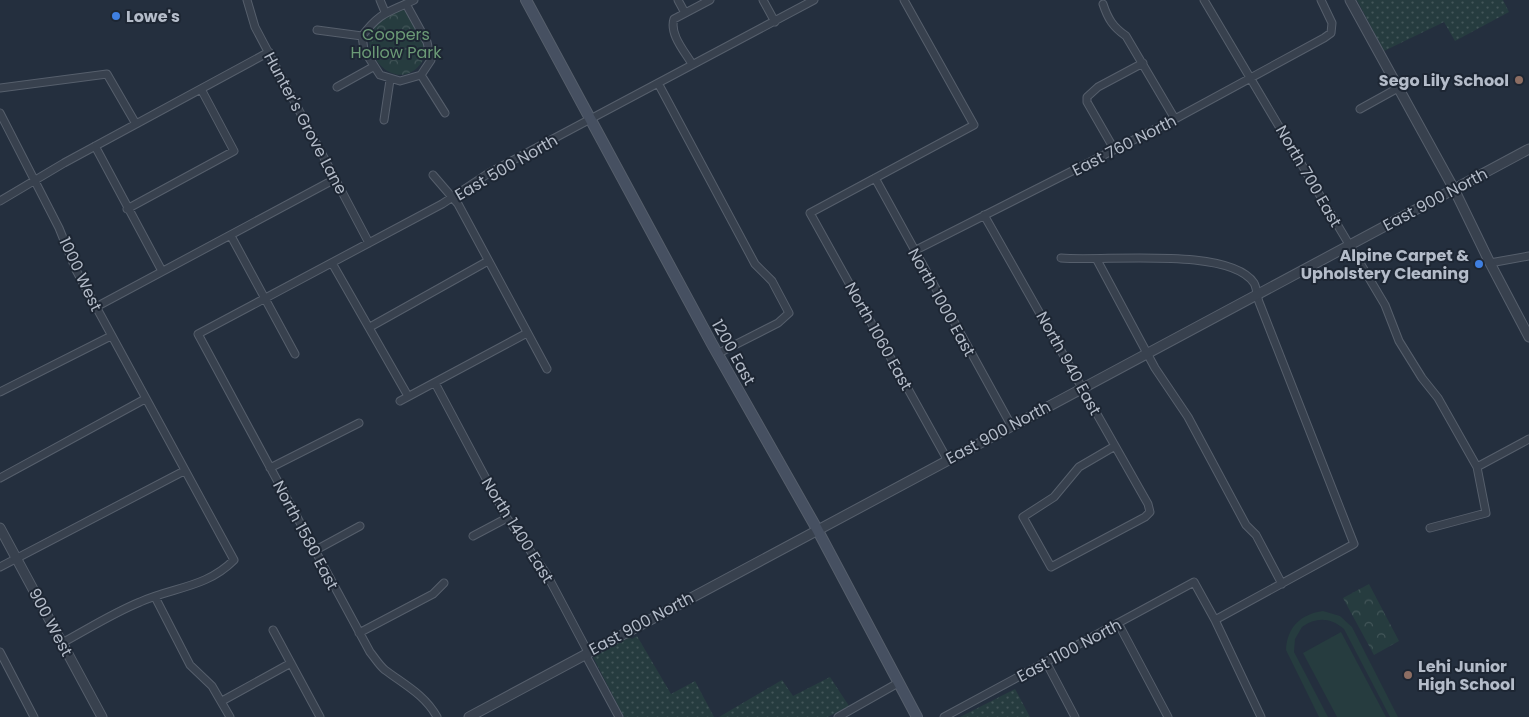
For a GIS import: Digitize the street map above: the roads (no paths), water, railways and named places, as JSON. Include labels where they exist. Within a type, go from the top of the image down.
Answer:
[{"type":"main road","name":"1200 East","points":[[526,0],[717,354],[817,529],[917,717]]},
{"type":"street","name":"Hunter's Grove Lane","points":[[247,0],[255,27],[369,243]]},
{"type":"street","points":[[380,0],[385,12]]},
{"type":"street","points":[[406,4],[427,42],[431,60],[421,75],[400,80],[390,80],[380,76],[373,67],[364,50],[362,36],[375,19],[385,12],[414,0]]},
{"type":"street","points":[[678,0],[685,13]]},
{"type":"street","points":[[692,64],[673,32],[674,19],[710,0]]},
{"type":"street","points":[[763,0],[775,22]]},
{"type":"street","name":"East 500 North","points":[[198,334],[369,243],[453,196],[489,173],[814,0]]},
{"type":"street","points":[[875,178],[974,125],[904,0]]},
{"type":"street","name":"North 700 East","points":[[1204,0],[1385,305],[1399,341],[1422,378],[1438,398],[1477,467],[1486,513],[1430,528]]},
{"type":"street","name":"East 760 North","points":[[914,251],[1175,119],[1331,33],[1332,23],[1321,0]]},
{"type":"street","points":[[1350,0],[1454,189],[1529,337]]},
{"type":"street","points":[[1103,4],[1109,19],[1115,28],[1126,36],[1175,119]]},
{"type":"street","points":[[317,30],[362,36]]},
{"type":"street","points":[[0,201],[94,146],[269,52]]},
{"type":"street","points":[[1114,149],[1087,102],[1087,97],[1098,87],[1143,63]]},
{"type":"street","points":[[337,88],[373,67]]},
{"type":"street","points":[[0,88],[108,74],[136,124]]},
{"type":"street","points":[[421,75],[445,114]]},
{"type":"street","points":[[384,120],[390,80]]},
{"type":"street","points":[[658,83],[755,264],[772,282],[789,313],[778,323],[717,354]]},
{"type":"street","points":[[1360,109],[1398,88]]},
{"type":"street","points":[[128,209],[234,150],[201,89]]},
{"type":"street","name":"1000 West","points":[[0,113],[59,228],[76,270],[144,399],[234,560],[225,569],[200,583],[155,597]]},
{"type":"street","points":[[94,146],[162,271]]},
{"type":"street","name":"East 900 North","points":[[469,717],[1529,149]]},
{"type":"street","points":[[432,175],[445,192],[453,196],[547,369]]},
{"type":"street","name":"North 1060 East","points":[[875,178],[810,213],[948,459]]},
{"type":"street","name":"North 1000 East","points":[[875,178],[1011,425]]},
{"type":"street","points":[[96,307],[335,179]]},
{"type":"street","name":"North 940 East","points":[[984,215],[1083,387],[1148,504],[1150,512],[1145,518],[1051,566],[1023,516],[1054,497],[1079,467],[1115,446]]},
{"type":"street","points":[[231,236],[294,354]]},
{"type":"street","points":[[1490,263],[1529,256]]},
{"type":"street","points":[[1061,258],[1097,260],[1157,257],[1222,265],[1241,273],[1255,284],[1257,295],[1354,544],[1215,620],[1261,717]]},
{"type":"street","points":[[1097,260],[1164,384],[1188,417],[1246,525],[1256,535],[1282,584]]},
{"type":"street","points":[[370,327],[488,261]]},
{"type":"street","points":[[332,263],[408,396]]},
{"type":"street","points":[[400,401],[527,333]]},
{"type":"street","name":"North 1580 East","points":[[198,334],[370,652],[384,669],[410,686],[431,705],[437,717]]},
{"type":"street","points":[[0,392],[111,336]]},
{"type":"street","name":"North 1400 East","points":[[435,382],[507,518],[546,573],[619,717]]},
{"type":"street","points":[[0,478],[144,399]]},
{"type":"street","points":[[270,468],[359,423]]},
{"type":"street","points":[[1477,467],[1529,439]]},
{"type":"street","points":[[0,567],[102,516],[184,471]]},
{"type":"street","points":[[473,536],[507,518]]},
{"type":"street","points":[[314,550],[360,526]]},
{"type":"street","name":"900 West","points":[[0,528],[99,716]]},
{"type":"street","name":"East 1100 North","points":[[944,717],[1194,582],[1215,620]]},
{"type":"street","points":[[359,633],[433,594],[444,583]]},
{"type":"street","points":[[62,643],[133,605],[155,597],[190,665],[212,686],[230,717]]},
{"type":"street","points":[[1118,623],[1168,717]]},
{"type":"street","points":[[273,630],[320,717]]},
{"type":"street","points":[[0,652],[34,717]]},
{"type":"street","points":[[1046,662],[1075,717]]},
{"type":"street","points":[[222,701],[291,664]]},
{"type":"street","points":[[838,717],[898,683]]},
{"type":"place","name":"Lowe's","points":[[116,16]]},
{"type":"place","name":"Sego Lily School","points":[[1519,80]]},
{"type":"place","name":"Alpine Carpet & Upholstery Cleaning","points":[[1479,264]]},
{"type":"place","name":"Lehi Junior High School","points":[[1408,675]]},
{"type":"park label","name":"Coopers Hollow Park","points":[[396,43]]}]
